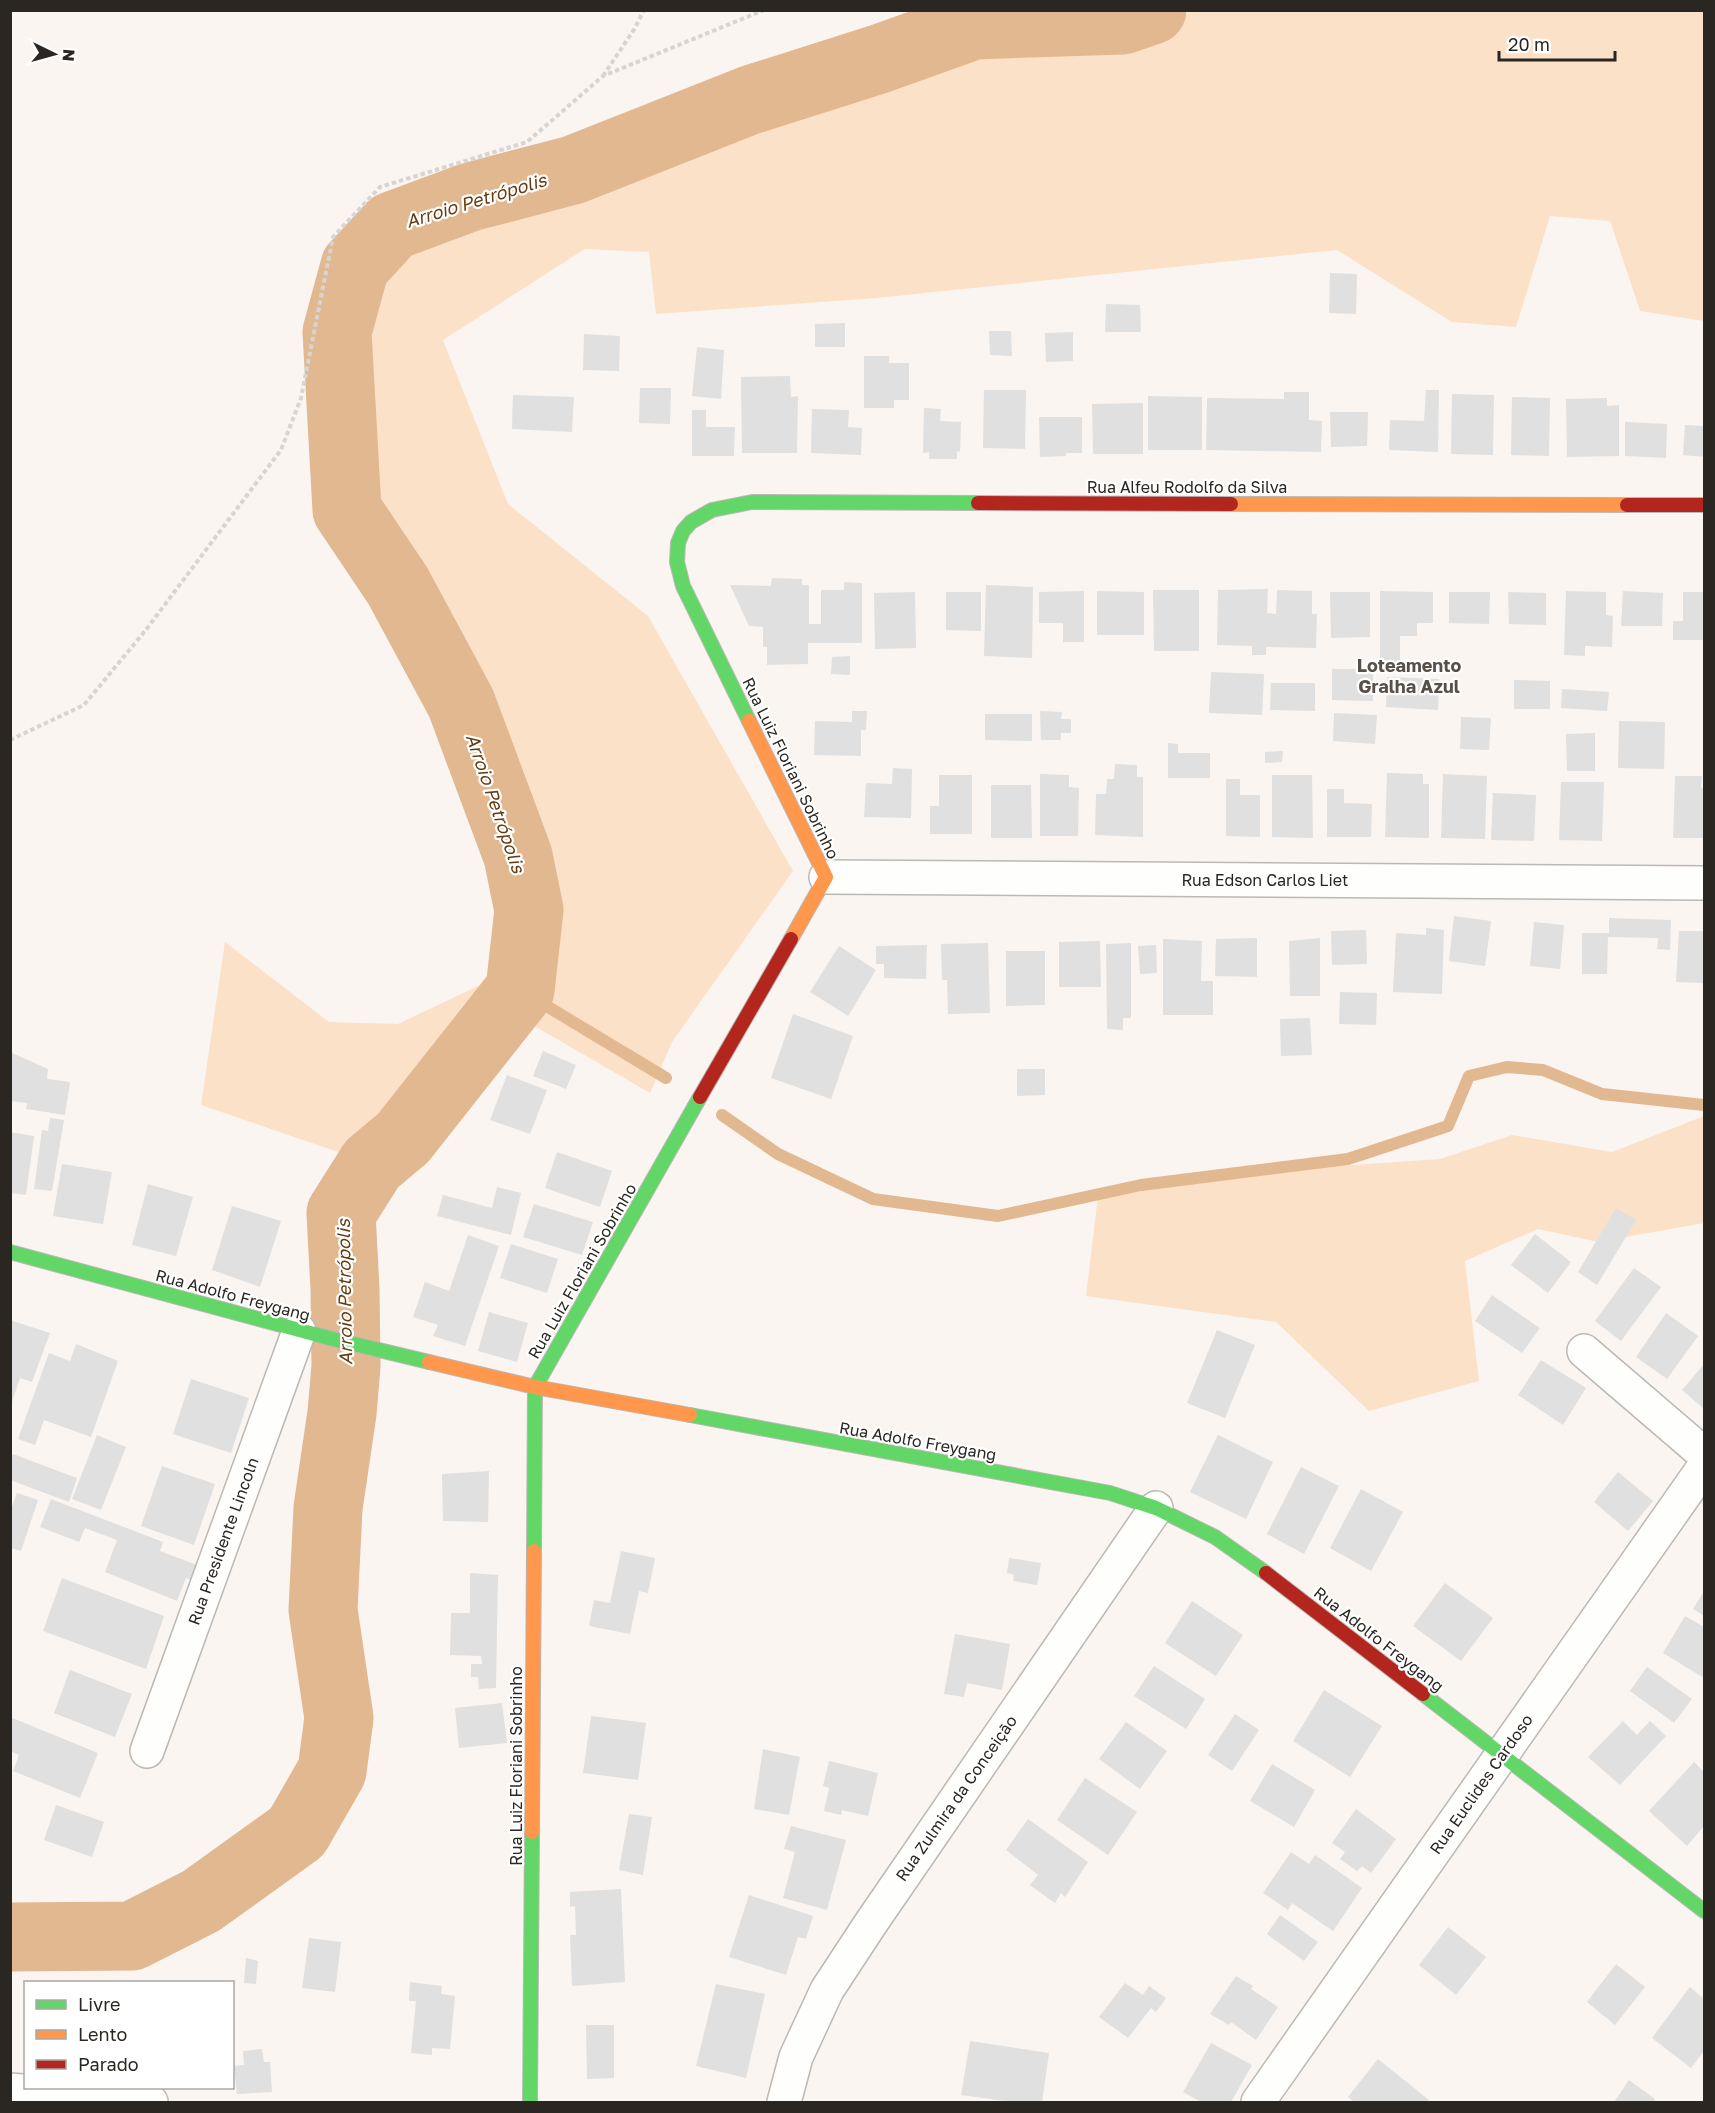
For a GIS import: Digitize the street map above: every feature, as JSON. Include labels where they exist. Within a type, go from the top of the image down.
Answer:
[{"type":"street","name":"Rua Alfeu Rodolfo da Silva","points":[[680,534],[697,515],[721,506],[752,502],[1704,505]]},
{"type":"street","name":"Rua Luiz Floriani Sobrinho","points":[[530,2103],[535,1387],[826,877],[683,586],[677,560],[680,534]]},
{"type":"street","name":"Rua Edson Carlos Liet","points":[[826,877],[1704,883]]},
{"type":"street","name":"Rua Adolfo Freygang","points":[[10,1252],[314,1335],[535,1387],[1110,1493],[1156,1508],[1215,1537],[1270,1576],[1704,1911]]},
{"type":"street","name":"Rua Presidente Lincoln","points":[[147,1751],[314,1335]]},
{"type":"street","points":[[1584,1352],[1704,1454]]},
{"type":"street","name":"Rua Euclides Cardoso","points":[[1258,2103],[1704,1467]]},
{"type":"street","name":"Rua Zulmira da Conceição","points":[[784,2103],[796,2057],[828,1990],[871,1923],[1156,1508]]},
{"type":"street","points":[[10,2090],[151,2103]]},
{"type":"path","points":[[10,740],[84,705],[145,632],[281,450],[301,398],[333,237],[380,187],[527,142],[603,76],[635,28],[644,10]]},
{"type":"path","points":[[603,76],[771,10]]},
{"type":"shaded area","points":[[1195,10],[1704,11],[1704,321],[1640,311],[1610,221],[1550,216],[1516,327],[1452,322],[1337,250],[877,298],[656,314],[649,252],[585,249],[443,340],[508,504],[648,616],[793,871],[672,1042],[650,1093],[517,1016],[479,1061],[403,1184],[347,1155],[201,1105],[225,942],[329,1022],[398,1024],[541,956],[545,890],[425,650],[368,565],[351,308],[453,221],[689,148],[831,88],[1053,31],[1132,35]]},
{"type":"shaded area","points":[[1704,1116],[1704,1223],[1598,1242],[1538,1229],[1465,1261],[1479,1381],[1369,1411],[1276,1322],[1086,1296],[1098,1196],[1151,1179],[1440,1159],[1512,1135],[1612,1152]]},
{"type":"building","points":[[1330,273],[1357,274],[1356,314],[1329,313]]},
{"type":"building","points":[[1106,304],[1140,305],[1141,332],[1105,332]]},
{"type":"building","points":[[845,323],[845,347],[815,347],[815,324]]},
{"type":"building","points":[[989,331],[1011,331],[1012,356],[990,355]]},
{"type":"building","points":[[1073,332],[1073,361],[1046,362],[1045,333]]},
{"type":"building","points":[[584,334],[620,336],[619,371],[583,370]]},
{"type":"building","points":[[697,347],[724,350],[721,399],[692,396]]},
{"type":"building","points":[[864,356],[889,356],[889,363],[909,363],[909,400],[894,400],[894,408],[864,408]]},
{"type":"building","points":[[790,376],[791,397],[798,396],[797,453],[742,453],[741,377]]},
{"type":"building","points":[[640,388],[671,388],[670,424],[639,423]]},
{"type":"building","points":[[984,390],[1026,390],[1025,449],[983,448]]},
{"type":"building","points":[[1426,390],[1439,390],[1438,452],[1389,450],[1390,420],[1424,421]]},
{"type":"building","points":[[1284,392],[1309,392],[1309,420],[1322,421],[1321,452],[1206,450],[1207,398],[1284,399]]},
{"type":"building","points":[[1452,394],[1494,395],[1493,455],[1451,454]]},
{"type":"building","points":[[513,395],[574,397],[572,432],[512,429]]},
{"type":"building","points":[[1148,396],[1202,397],[1202,450],[1148,450]]},
{"type":"building","points":[[1512,397],[1550,398],[1549,456],[1511,455]]},
{"type":"building","points":[[1607,398],[1607,406],[1619,405],[1619,456],[1567,457],[1566,399]]},
{"type":"building","points":[[1143,403],[1143,454],[1093,454],[1092,404]]},
{"type":"building","points":[[924,408],[941,409],[940,421],[961,422],[960,452],[957,451],[957,459],[929,459],[929,452],[923,453]]},
{"type":"building","points":[[812,409],[849,410],[848,427],[862,428],[861,455],[811,453]]},
{"type":"building","points":[[692,410],[706,410],[706,427],[735,427],[734,456],[692,456]]},
{"type":"building","points":[[1330,412],[1368,412],[1367,446],[1331,447]]},
{"type":"building","points":[[1039,417],[1082,417],[1082,453],[1040,457]]},
{"type":"building","points":[[1625,422],[1667,424],[1666,458],[1625,456]]},
{"type":"building","points":[[1685,425],[1704,426],[1704,457],[1683,455]]},
{"type":"building","points":[[772,578],[802,579],[802,585],[809,585],[809,624],[821,624],[821,590],[844,590],[844,582],[862,583],[862,643],[808,643],[808,664],[767,665],[767,647],[763,647],[763,627],[749,626],[730,585],[771,586]]},
{"type":"building","points":[[986,585],[1033,587],[1032,658],[984,656]]},
{"type":"building","points":[[1268,589],[1267,613],[1276,614],[1277,590],[1312,591],[1312,614],[1317,614],[1316,648],[1266,647],[1266,655],[1252,655],[1252,646],[1217,645],[1218,590]]},
{"type":"building","points":[[1153,590],[1199,590],[1199,651],[1154,651]]},
{"type":"building","points":[[1084,591],[1084,642],[1063,642],[1063,623],[1039,623],[1039,592]]},
{"type":"building","points":[[1097,591],[1144,592],[1144,635],[1097,635]]},
{"type":"building","points":[[1380,591],[1433,592],[1433,623],[1417,623],[1417,636],[1400,636],[1400,670],[1380,670]]},
{"type":"building","points":[[1566,591],[1606,592],[1606,615],[1613,616],[1612,647],[1585,646],[1585,656],[1564,655]]},
{"type":"building","points":[[1623,591],[1663,593],[1662,626],[1621,626]]},
{"type":"building","points":[[915,592],[916,648],[875,649],[874,593]]},
{"type":"building","points":[[946,592],[981,592],[981,631],[946,630]]},
{"type":"building","points":[[1330,592],[1370,592],[1370,637],[1331,638]]},
{"type":"building","points":[[1449,592],[1490,592],[1489,624],[1449,623]]},
{"type":"building","points":[[1508,592],[1546,593],[1546,625],[1509,624]]},
{"type":"building","points":[[1683,592],[1704,592],[1704,640],[1673,640],[1673,621],[1683,621]]},
{"type":"building","points":[[850,656],[850,675],[831,674],[832,657]]},
{"type":"building","points":[[1332,669],[1373,669],[1373,701],[1332,700]]},
{"type":"building","points":[[1211,672],[1264,674],[1262,715],[1209,713]]},
{"type":"building","points":[[1387,677],[1439,679],[1438,710],[1386,707]]},
{"type":"building","points":[[1514,680],[1550,681],[1550,709],[1514,709]]},
{"type":"building","points":[[1271,683],[1315,683],[1315,711],[1270,710]]},
{"type":"building","points":[[1562,689],[1609,692],[1607,711],[1561,708]]},
{"type":"building","points":[[852,711],[867,711],[866,730],[861,730],[861,756],[814,755],[815,721],[852,722]]},
{"type":"building","points":[[1040,711],[1062,712],[1061,719],[1071,719],[1071,733],[1061,733],[1061,740],[1041,740]]},
{"type":"building","points":[[1334,713],[1377,715],[1375,744],[1333,741]]},
{"type":"building","points":[[985,714],[1032,714],[1032,741],[985,740]]},
{"type":"building","points":[[1461,717],[1491,718],[1489,750],[1460,749]]},
{"type":"building","points":[[1619,721],[1665,722],[1664,769],[1618,768]]},
{"type":"building","points":[[1595,733],[1595,771],[1567,771],[1566,734]]},
{"type":"building","points":[[1168,743],[1178,744],[1178,753],[1210,753],[1210,778],[1168,778]]},
{"type":"building","points":[[1283,751],[1282,762],[1265,763],[1265,752]]},
{"type":"building","points":[[1115,764],[1137,765],[1137,777],[1143,777],[1143,837],[1095,835],[1096,794],[1106,794],[1107,779],[1114,779]]},
{"type":"building","points":[[893,768],[912,769],[911,818],[864,817],[866,783],[892,784]]},
{"type":"building","points":[[1387,773],[1423,774],[1423,784],[1429,784],[1429,838],[1385,837]]},
{"type":"building","points":[[1040,774],[1069,775],[1069,787],[1079,788],[1078,836],[1040,836]]},
{"type":"building","points":[[1443,774],[1487,776],[1485,839],[1441,838]]},
{"type":"building","points":[[939,775],[972,775],[972,834],[930,834],[930,806],[939,806]]},
{"type":"building","points":[[1272,775],[1312,775],[1313,838],[1272,837]]},
{"type":"building","points":[[1675,776],[1702,776],[1704,838],[1673,838]]},
{"type":"building","points":[[1226,779],[1240,779],[1240,795],[1260,795],[1260,837],[1226,836]]},
{"type":"building","points":[[1561,782],[1604,782],[1602,841],[1559,840]]},
{"type":"building","points":[[991,785],[1031,785],[1032,838],[991,838]]},
{"type":"building","points":[[1327,789],[1344,789],[1344,803],[1372,804],[1371,837],[1327,837]]},
{"type":"building","points":[[1493,793],[1536,795],[1534,841],[1491,840]]},
{"type":"building","points":[[1454,916],[1491,921],[1485,966],[1449,961]]},
{"type":"building","points":[[1609,918],[1671,920],[1670,950],[1657,949],[1658,938],[1608,937],[1607,974],[1582,974],[1582,933],[1609,933]]},
{"type":"building","points":[[1534,922],[1564,925],[1560,969],[1530,966]]},
{"type":"building","points":[[1426,928],[1444,930],[1442,994],[1393,992],[1396,933],[1426,935]]},
{"type":"building","points":[[1366,930],[1367,964],[1332,965],[1331,931]]},
{"type":"building","points":[[1679,931],[1704,931],[1704,983],[1676,982]]},
{"type":"building","points":[[1257,938],[1257,977],[1215,976],[1216,939]]},
{"type":"building","points":[[1320,938],[1320,996],[1290,996],[1289,941]]},
{"type":"building","points":[[1163,939],[1202,941],[1201,981],[1213,981],[1213,1015],[1163,1015]]},
{"type":"building","points":[[1100,941],[1101,987],[1059,987],[1059,942]]},
{"type":"building","points":[[988,943],[990,1013],[948,1014],[947,980],[942,980],[941,944]]},
{"type":"building","points":[[1131,943],[1131,1018],[1123,1018],[1123,1030],[1107,1029],[1106,944]]},
{"type":"building","points":[[927,945],[926,979],[884,978],[884,964],[876,964],[876,946]]},
{"type":"building","points":[[1156,945],[1157,973],[1140,974],[1138,946]]},
{"type":"building","points":[[839,946],[876,970],[848,1016],[810,992]]},
{"type":"building","points":[[1006,951],[1045,951],[1045,1005],[1006,1006]]},
{"type":"building","points":[[1340,992],[1377,993],[1376,1025],[1339,1024]]},
{"type":"building","points":[[793,1014],[853,1036],[831,1099],[771,1078]]},
{"type":"building","points":[[1310,1018],[1312,1055],[1281,1056],[1280,1019]]},
{"type":"building","points":[[543,1051],[576,1065],[566,1089],[533,1076]]},
{"type":"building","points":[[10,1052],[48,1069],[47,1079],[70,1082],[65,1115],[26,1109],[27,1103],[10,1101]]},
{"type":"building","points":[[1017,1069],[1045,1069],[1045,1095],[1017,1096]]},
{"type":"building","points":[[507,1075],[547,1090],[530,1134],[490,1120]]},
{"type":"building","points":[[50,1118],[64,1120],[52,1191],[34,1189],[42,1130],[48,1131]]},
{"type":"building","points":[[10,1132],[34,1136],[26,1195],[10,1193]]},
{"type":"building","points":[[557,1152],[612,1171],[600,1207],[545,1188]]},
{"type":"building","points":[[62,1164],[112,1172],[103,1224],[53,1216]]},
{"type":"building","points":[[148,1184],[193,1197],[176,1256],[132,1245]]},
{"type":"building","points":[[497,1187],[521,1193],[511,1235],[437,1216],[443,1195],[492,1208]]},
{"type":"building","points":[[534,1204],[593,1222],[582,1255],[523,1237]]},
{"type":"building","points":[[232,1206],[281,1221],[260,1287],[212,1270]]},
{"type":"building","points":[[1616,1208],[1636,1220],[1597,1285],[1578,1272]]},
{"type":"building","points":[[1535,1234],[1571,1262],[1548,1293],[1511,1265]]},
{"type":"building","points":[[468,1235],[499,1246],[465,1346],[433,1336],[438,1325],[413,1317],[425,1282],[449,1291]]},
{"type":"building","points":[[511,1244],[558,1259],[547,1293],[500,1278]]},
{"type":"building","points":[[1634,1268],[1661,1287],[1621,1341],[1595,1321]]},
{"type":"building","points":[[1492,1295],[1540,1328],[1522,1353],[1475,1321]]},
{"type":"building","points":[[489,1312],[528,1323],[517,1362],[478,1351]]},
{"type":"building","points":[[1666,1313],[1698,1336],[1667,1379],[1636,1357]]},
{"type":"building","points":[[10,1320],[50,1333],[32,1382],[20,1378],[11,1405]]},
{"type":"building","points":[[1217,1330],[1255,1345],[1225,1418],[1187,1403]]},
{"type":"building","points":[[76,1344],[118,1361],[91,1437],[44,1420],[35,1445],[18,1439],[49,1353],[70,1361]]},
{"type":"building","points":[[1541,1360],[1586,1388],[1563,1425],[1518,1395]]},
{"type":"building","points":[[1704,1364],[1704,1409],[1682,1390]]},
{"type":"building","points":[[191,1379],[249,1398],[231,1453],[173,1434]]},
{"type":"building","points":[[97,1435],[126,1447],[101,1510],[72,1499]]},
{"type":"building","points":[[1218,1435],[1273,1462],[1246,1519],[1190,1492]]},
{"type":"building","points":[[13,1454],[77,1478],[69,1502],[10,1480],[10,1459]]},
{"type":"building","points":[[162,1466],[215,1484],[194,1545],[141,1526]]},
{"type":"building","points":[[1301,1467],[1339,1486],[1304,1554],[1267,1534]]},
{"type":"building","points":[[489,1471],[488,1522],[443,1521],[442,1474]]},
{"type":"building","points":[[1618,1472],[1653,1501],[1628,1531],[1594,1502]]},
{"type":"building","points":[[1361,1489],[1403,1512],[1371,1571],[1330,1548]]},
{"type":"building","points":[[17,1493],[38,1500],[21,1551],[10,1548],[10,1512]]},
{"type":"building","points":[[51,1499],[163,1542],[160,1551],[197,1565],[191,1580],[186,1578],[177,1601],[105,1572],[117,1540],[85,1528],[79,1542],[40,1527]]},
{"type":"building","points":[[621,1551],[655,1558],[648,1593],[639,1591],[630,1634],[589,1626],[594,1600],[610,1603]]},
{"type":"building","points":[[1009,1558],[1041,1563],[1037,1585],[1013,1581],[1014,1575],[1007,1573]]},
{"type":"building","points":[[470,1573],[498,1575],[496,1688],[479,1689],[478,1677],[471,1677],[471,1664],[482,1664],[481,1656],[450,1655],[451,1613],[470,1613]]},
{"type":"building","points":[[62,1578],[164,1616],[146,1669],[43,1631]]},
{"type":"building","points":[[1445,1583],[1493,1618],[1461,1661],[1413,1626]]},
{"type":"building","points":[[1704,1591],[1704,1616],[1693,1609]]},
{"type":"building","points":[[1192,1601],[1243,1635],[1216,1676],[1165,1643]]},
{"type":"building","points":[[1685,1616],[1704,1627],[1704,1678],[1663,1653]]},
{"type":"building","points":[[955,1634],[1010,1644],[1002,1690],[967,1683],[964,1697],[944,1694]]},
{"type":"building","points":[[1154,1666],[1205,1699],[1186,1729],[1134,1696]]},
{"type":"building","points":[[1647,1667],[1692,1699],[1674,1723],[1630,1691]]},
{"type":"building","points":[[70,1670],[132,1694],[115,1737],[54,1713]]},
{"type":"building","points":[[1324,1690],[1382,1726],[1350,1777],[1293,1741]]},
{"type":"building","points":[[502,1703],[507,1743],[459,1748],[455,1708]]},
{"type":"building","points":[[1235,1714],[1259,1730],[1232,1771],[1208,1755]]},
{"type":"building","points":[[591,1716],[646,1723],[638,1780],[583,1773]]},
{"type":"building","points":[[10,1717],[98,1753],[80,1798],[13,1771],[19,1755],[10,1751]]},
{"type":"building","points":[[1623,1721],[1637,1735],[1650,1721],[1666,1736],[1620,1785],[1588,1757]]},
{"type":"building","points":[[1126,1722],[1167,1751],[1140,1789],[1099,1759]]},
{"type":"building","points":[[763,1749],[800,1757],[789,1815],[754,1809]]},
{"type":"building","points":[[829,1761],[878,1773],[868,1816],[842,1810],[841,1815],[824,1811],[829,1788],[823,1786]]},
{"type":"building","points":[[1694,1762],[1704,1772],[1704,1826],[1687,1846],[1649,1811]]},
{"type":"building","points":[[1272,1764],[1315,1790],[1294,1827],[1250,1801]]},
{"type":"building","points":[[1085,1778],[1137,1812],[1108,1855],[1057,1820]]},
{"type":"building","points":[[56,1805],[104,1822],[92,1857],[44,1840]]},
{"type":"building","points":[[1356,1809],[1396,1839],[1371,1873],[1362,1866],[1357,1871],[1340,1859],[1345,1852],[1332,1843]]},
{"type":"building","points":[[629,1814],[652,1817],[643,1875],[619,1870]]},
{"type":"building","points":[[1028,1819],[1088,1862],[1065,1897],[1061,1893],[1055,1903],[1030,1885],[1038,1875],[1006,1850]]},
{"type":"building","points":[[791,1826],[846,1840],[827,1910],[783,1898],[795,1852],[784,1849]]},
{"type":"building","points":[[1291,1852],[1309,1864],[1315,1855],[1362,1888],[1333,1931],[1292,1903],[1288,1910],[1263,1893]]},
{"type":"building","points":[[621,1889],[625,1982],[572,1986],[570,1935],[576,1935],[575,1906],[570,1907],[570,1892]]},
{"type":"building","points":[[749,1895],[813,1916],[806,1939],[798,1937],[786,1975],[729,1957]]},
{"type":"building","points":[[1280,1915],[1318,1942],[1304,1961],[1267,1934]]},
{"type":"building","points":[[1448,1927],[1486,1957],[1456,1995],[1419,1965]]},
{"type":"building","points":[[309,1938],[341,1942],[335,1992],[302,1988]]},
{"type":"building","points":[[246,1958],[258,1961],[256,1984],[244,1983]]},
{"type":"building","points":[[1616,1964],[1645,1987],[1615,2025],[1587,2002]]},
{"type":"building","points":[[1236,1976],[1253,1986],[1251,1989],[1278,2007],[1256,2040],[1231,2022],[1229,2025],[1210,2014]]},
{"type":"building","points":[[410,1982],[442,1986],[441,1994],[455,1996],[450,2049],[432,2048],[432,2055],[411,2053],[416,2001],[409,2001]]},
{"type":"building","points":[[1125,1983],[1143,1995],[1149,1986],[1166,1998],[1156,2012],[1151,2008],[1128,2038],[1099,2017]]},
{"type":"building","points":[[716,1984],[765,1994],[746,2078],[696,2066]]},
{"type":"building","points":[[1690,1987],[1704,1999],[1704,2051],[1691,2068],[1652,2038]]},
{"type":"building","points":[[586,2025],[614,2025],[614,2078],[587,2079]]},
{"type":"building","points":[[970,2041],[1049,2053],[1042,2102],[1012,2102],[961,2095]]},
{"type":"building","points":[[1211,2043],[1252,2065],[1231,2102],[1201,2102],[1183,2092]]},
{"type":"building","points":[[262,2049],[264,2062],[270,2062],[272,2092],[237,2094],[234,2066],[244,2065],[243,2051]]},
{"type":"building","points":[[1378,2059],[1429,2100],[1427,2102],[1354,2102],[1348,2097]]},
{"type":"building","points":[[1629,2080],[1655,2099],[1654,2102],[1614,2102]]},
{"type":"waterway","name":"Arroio Petrópolis","points":[[10,1937],[132,1936],[201,1901],[297,1832],[332,1771],[339,1718],[323,1610],[328,1508],[342,1413],[346,1366],[341,1213],[372,1164],[403,1138],[520,990],[529,910],[518,856],[461,703],[398,586],[347,510],[337,332],[355,266],[392,226],[470,197],[573,170],[750,100],[879,59],[974,25],[1123,20],[1152,10]]},
{"type":"waterway","points":[[520,990],[666,1078]]},
{"type":"waterway","points":[[722,1115],[778,1154],[873,1199],[998,1216],[1141,1185],[1348,1159],[1448,1126],[1469,1076],[1507,1067],[1543,1070],[1602,1094],[1704,1105]]},
{"type":"traffic: fast","points":[[749,721],[683,586],[677,562],[678,543],[683,531],[691,522],[712,510],[752,502],[978,503]]},
{"type":"traffic: fast","points":[[534,1551],[535,1387],[700,1097]]},
{"type":"traffic: fast","points":[[10,1252],[329,1338],[429,1362]]},
{"type":"traffic: fast","points":[[690,1415],[1110,1493],[1156,1508],[1215,1537],[1266,1573]]},
{"type":"traffic: fast","points":[[1423,1694],[1704,1911]]},
{"type":"traffic: fast","points":[[530,2102],[532,1832]]},
{"type":"traffic: slow","points":[[1231,504],[1627,505]]},
{"type":"traffic: slow","points":[[749,721],[826,877],[791,939]]},
{"type":"traffic: slow","points":[[429,1362],[535,1387],[690,1415]]},
{"type":"traffic: slow","points":[[532,1832],[534,1551]]},
{"type":"traffic: jam","points":[[978,503],[1231,504]]},
{"type":"traffic: jam","points":[[1627,505],[1704,505]]},
{"type":"traffic: jam","points":[[700,1097],[791,939]]},
{"type":"traffic: jam","points":[[1266,1573],[1423,1694]]},
{"type":"district","name":"Loteamento Gralha Azul","points":[[1409,675]]}]
